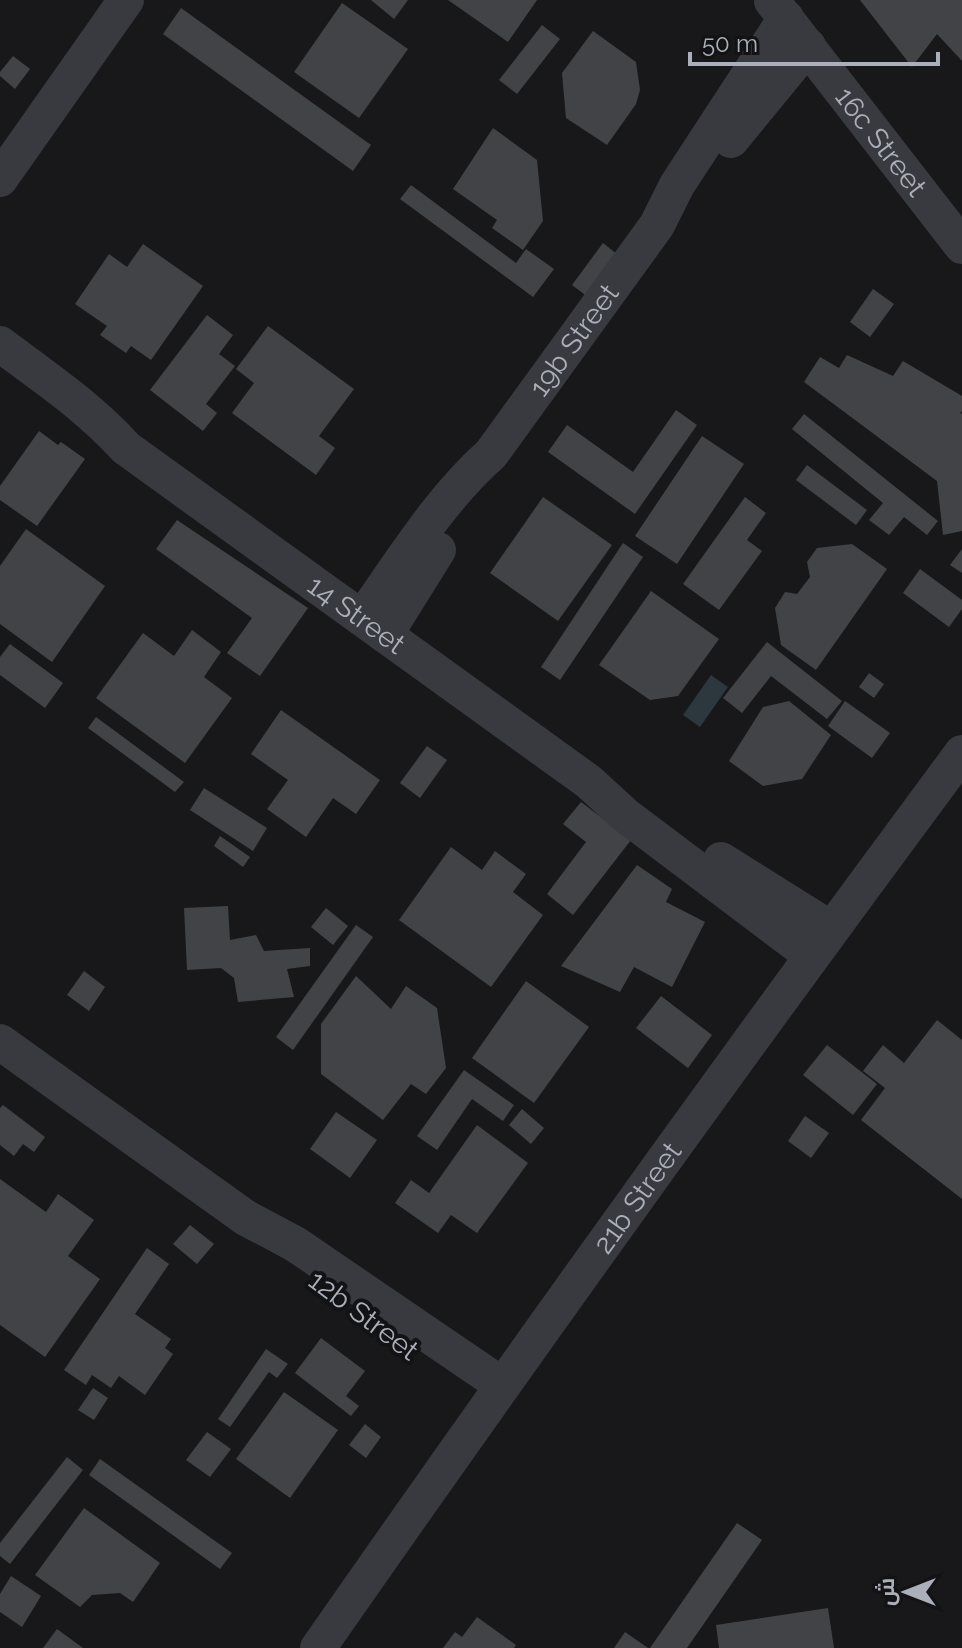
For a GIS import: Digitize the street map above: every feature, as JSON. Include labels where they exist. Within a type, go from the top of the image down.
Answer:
[{"type":"street","points":[[0,179],[126,0]]},
{"type":"street","name":"19b Street","points":[[374,626],[452,494],[491,454],[657,225],[680,204],[788,21]]},
{"type":"street","name":"16c Street","points":[[788,21],[962,246]]},
{"type":"street","name":"14 Street","points":[[0,344],[87,409],[126,448]]},
{"type":"street","name":"14 Street","points":[[0,375],[85,428],[126,448],[589,782],[646,811],[822,942]]},
{"type":"street","name":"21b Street","points":[[318,1648],[494,1396],[962,753]]},
{"type":"street","name":"12b Street","points":[[0,1042],[246,1218],[295,1244],[494,1396]]},
{"type":"shaded area","points":[[711,675],[728,687],[700,727],[683,715]]},
{"type":"building","points":[[371,0],[408,0],[394,19]]},
{"type":"building","points":[[448,0],[537,0],[508,42]]},
{"type":"building","points":[[860,0],[962,0],[962,61],[937,34],[912,67]]},
{"type":"building","points":[[342,3],[408,49],[359,118],[294,72]]},
{"type":"building","points":[[181,8],[371,145],[353,171],[163,34]]},
{"type":"building","points":[[542,25],[560,39],[517,94],[499,80]]},
{"type":"building","points":[[593,31],[636,62],[640,90],[636,104],[607,145],[566,118],[562,73]]},
{"type":"building","points":[[13,56],[30,69],[15,89],[0,76]]},
{"type":"building","points":[[493,128],[537,160],[543,221],[523,250],[492,228],[497,220],[453,189]]},
{"type":"building","points":[[411,185],[516,263],[526,249],[554,269],[533,297],[400,199]]},
{"type":"building","points":[[603,243],[618,255],[588,297],[572,285]]},
{"type":"building","points":[[143,244],[203,286],[151,360],[131,346],[126,353],[100,335],[107,326],[75,304],[109,254],[127,267]]},
{"type":"building","points":[[873,289],[894,304],[870,337],[850,322]]},
{"type":"building","points":[[207,315],[233,335],[219,354],[235,366],[206,404],[217,413],[203,431],[150,390]]},
{"type":"building","points":[[268,326],[354,389],[319,436],[335,448],[316,475],[232,413],[254,383],[236,369]]},
{"type":"building","points":[[847,355],[893,376],[903,361],[962,396],[962,531],[943,535],[937,481],[804,382],[820,357],[839,368]]},
{"type":"building","points":[[676,410],[697,425],[635,514],[548,452],[567,425],[633,472]]},
{"type":"building","points":[[804,414],[938,521],[927,535],[904,517],[889,535],[869,520],[883,503],[792,429]]},
{"type":"building","points":[[39,431],[85,459],[37,526],[0,500],[0,486]]},
{"type":"building","points":[[702,436],[744,464],[677,564],[635,536]]},
{"type":"building","points":[[807,465],[867,510],[856,525],[796,480]]},
{"type":"building","points":[[543,497],[612,545],[558,621],[490,573]]},
{"type":"building","points":[[745,497],[766,513],[747,540],[762,551],[719,610],[683,584]]},
{"type":"building","points":[[177,520],[308,608],[260,676],[227,653],[252,618],[156,549]]},
{"type":"building","points":[[26,529],[105,586],[52,662],[0,624],[0,566]]},
{"type":"building","points":[[623,543],[643,557],[560,680],[541,667]]},
{"type":"building","points":[[852,544],[887,569],[816,670],[781,645],[775,608],[785,592],[797,594],[810,577],[807,562],[817,548]]},
{"type":"building","points":[[962,549],[962,573],[950,565]]},
{"type":"building","points":[[920,569],[962,600],[962,609],[949,627],[903,593]]},
{"type":"building","points":[[651,591],[719,639],[678,696],[650,700],[599,665]]},
{"type":"building","points":[[192,630],[221,652],[204,677],[232,698],[185,763],[96,698],[143,633],[174,656]]},
{"type":"building","points":[[767,642],[842,701],[827,719],[771,676],[742,713],[723,698]]},
{"type":"building","points":[[10,644],[63,683],[45,708],[0,675],[0,657]]},
{"type":"building","points":[[869,673],[884,684],[874,698],[859,687]]},
{"type":"building","points":[[789,701],[831,735],[802,779],[763,786],[729,761],[763,707]]},
{"type":"building","points":[[845,701],[890,733],[872,758],[828,726]]},
{"type":"building","points":[[281,710],[380,780],[356,814],[333,798],[306,837],[267,809],[288,780],[251,754]]},
{"type":"building","points":[[96,717],[184,782],[175,792],[88,728]]},
{"type":"building","points":[[427,746],[447,760],[420,798],[400,783]]},
{"type":"building","points":[[204,788],[267,828],[253,851],[190,810]]},
{"type":"building","points":[[581,802],[631,840],[573,915],[547,894],[586,842],[563,824]]},
{"type":"building","points":[[220,836],[250,857],[243,867],[214,846]]},
{"type":"building","points":[[451,847],[482,870],[495,851],[526,874],[513,892],[543,915],[491,987],[399,920]]},
{"type":"building","points":[[637,865],[672,889],[666,902],[705,922],[672,987],[634,967],[620,992],[561,966]]},
{"type":"building","points":[[228,906],[230,940],[256,935],[264,951],[310,948],[310,966],[287,969],[294,997],[238,1002],[234,978],[221,968],[187,970],[184,908]]},
{"type":"building","points":[[326,908],[348,926],[333,945],[311,927]]},
{"type":"building","points":[[356,925],[373,937],[293,1050],[276,1037]]},
{"type":"building","points":[[84,971],[105,987],[89,1011],[67,995]]},
{"type":"building","points":[[356,976],[391,1009],[406,986],[437,1008],[446,1068],[426,1094],[411,1084],[383,1120],[321,1074],[321,1024]]},
{"type":"building","points":[[526,981],[589,1027],[534,1103],[472,1058]]},
{"type":"building","points":[[661,996],[712,1035],[688,1068],[636,1028]]},
{"type":"building","points":[[937,1020],[962,1040],[962,1199],[861,1120],[885,1088],[863,1071],[883,1045],[904,1063]]},
{"type":"building","points":[[827,1045],[877,1084],[853,1115],[803,1075]]},
{"type":"building","points":[[464,1070],[514,1105],[503,1121],[472,1099],[437,1150],[417,1136]]},
{"type":"building","points":[[3,1105],[45,1137],[34,1152],[23,1144],[14,1156],[0,1145],[0,1108]]},
{"type":"building","points":[[522,1109],[544,1128],[531,1144],[509,1125]]},
{"type":"building","points":[[336,1112],[377,1140],[350,1178],[310,1149]]},
{"type":"building","points":[[805,1116],[829,1133],[811,1158],[788,1141]]},
{"type":"building","points":[[477,1125],[528,1163],[477,1233],[451,1215],[438,1233],[395,1203],[411,1180],[429,1193]]},
{"type":"building","points":[[0,1179],[46,1212],[58,1194],[94,1220],[68,1256],[100,1279],[45,1357],[0,1325]]},
{"type":"building","points":[[190,1225],[214,1244],[197,1264],[173,1244]]},
{"type":"building","points":[[147,1248],[169,1264],[135,1314],[171,1339],[165,1348],[173,1354],[145,1395],[119,1376],[111,1388],[92,1375],[86,1385],[64,1370]]},
{"type":"building","points":[[321,1338],[365,1371],[346,1396],[359,1406],[351,1416],[295,1373]]},
{"type":"building","points":[[266,1349],[288,1364],[277,1378],[269,1372],[230,1427],[218,1419]]},
{"type":"building","points":[[93,1388],[108,1398],[94,1420],[78,1410]]},
{"type":"building","points":[[284,1392],[338,1430],[290,1498],[236,1459]]},
{"type":"building","points":[[365,1424],[381,1437],[366,1458],[349,1445]]},
{"type":"building","points":[[207,1432],[231,1449],[210,1477],[186,1460]]},
{"type":"building","points":[[67,1457],[83,1470],[10,1564],[0,1556],[0,1543]]},
{"type":"building","points":[[100,1459],[232,1553],[220,1569],[89,1475]]},
{"type":"building","points":[[84,1508],[160,1563],[133,1602],[120,1593],[92,1595],[80,1607],[35,1575]]},
{"type":"building","points":[[737,1523],[762,1540],[687,1648],[650,1648]]},
{"type":"building","points":[[11,1576],[41,1596],[22,1627],[0,1612],[0,1594]]},
{"type":"building","points":[[828,1608],[834,1648],[719,1648],[716,1625]]},
{"type":"building","points":[[477,1617],[516,1645],[514,1648],[443,1648],[455,1632],[462,1637]]},
{"type":"building","points":[[57,1629],[83,1648],[43,1648]]},
{"type":"building","points":[[625,1632],[648,1648],[614,1648]]}]
